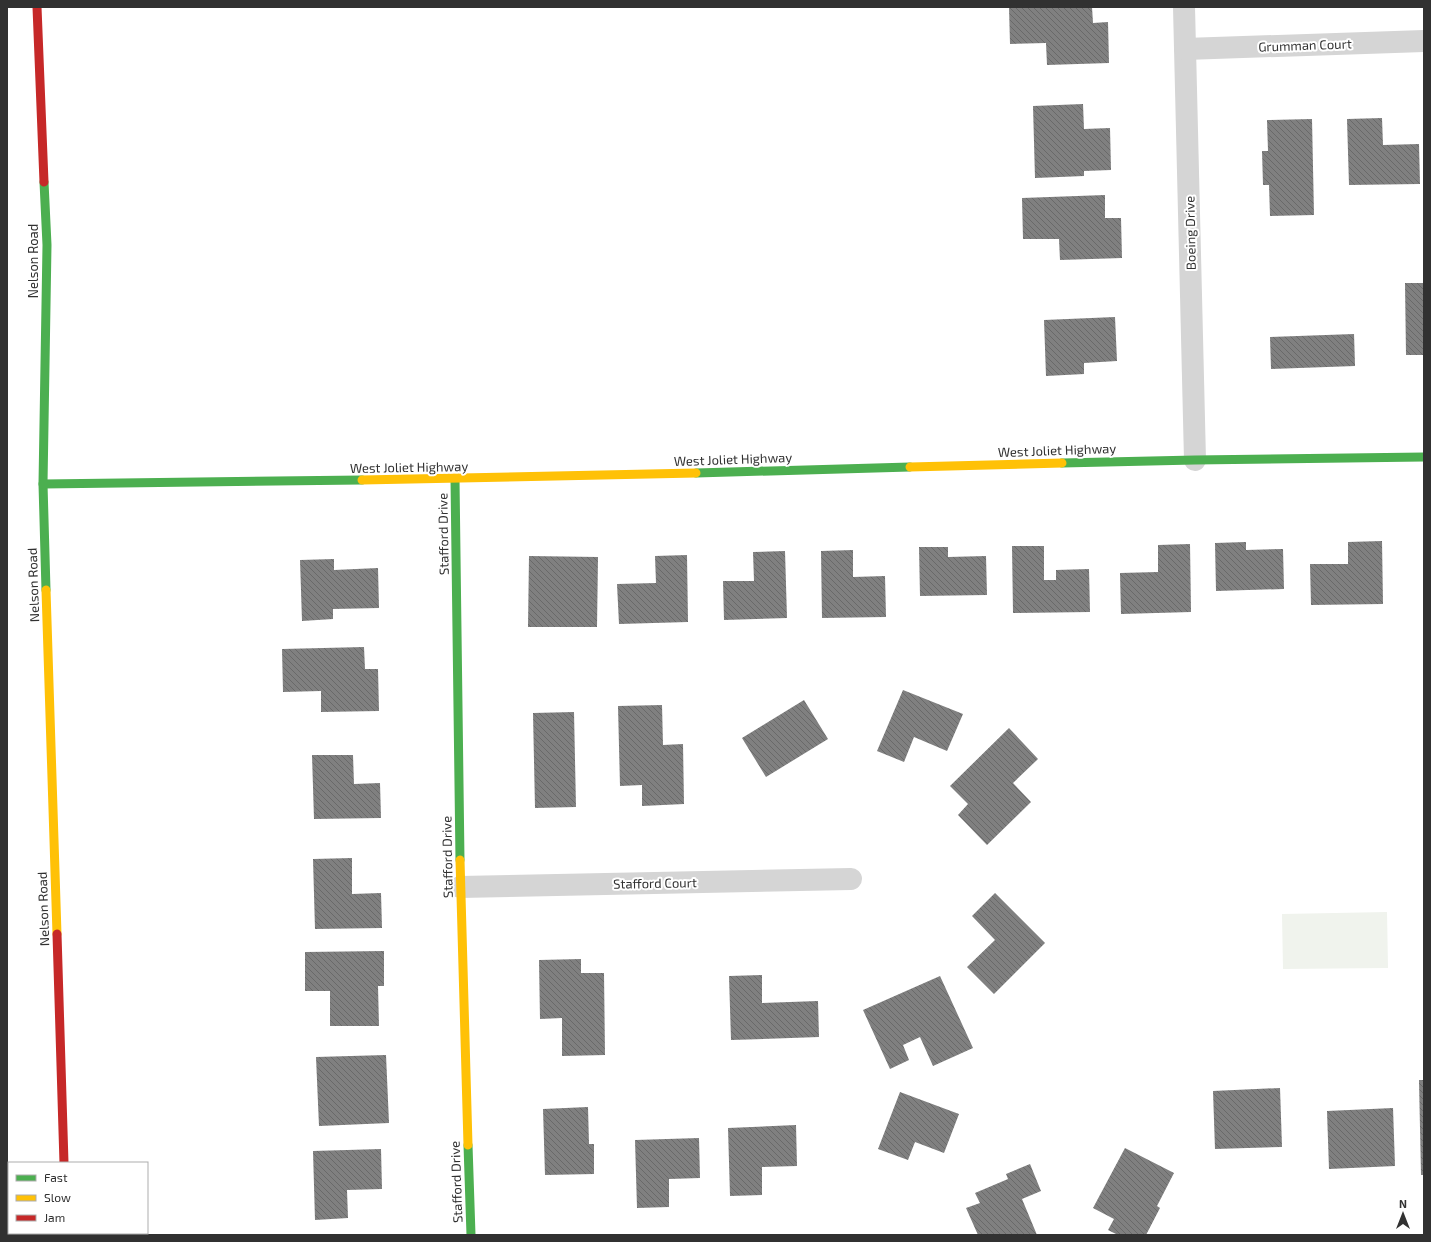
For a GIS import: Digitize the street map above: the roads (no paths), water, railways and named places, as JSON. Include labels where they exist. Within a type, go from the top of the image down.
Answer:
[{"type":"street","name":"Nelson Road","points":[[37,7],[47,245],[43,484],[64,1162]]},
{"type":"street","name":"Boeing Drive","points":[[1184,7],[1195,460]]},
{"type":"street","name":"Grumman Court","points":[[1185,49],[1424,41]]},
{"type":"street","name":"West Joliet Highway","points":[[43,484],[455,480],[1195,460],[1424,457]]},
{"type":"street","name":"Stafford Drive","points":[[455,480],[460,887],[471,1235]]},
{"type":"street","name":"Stafford Court","points":[[460,887],[851,879]]}]
